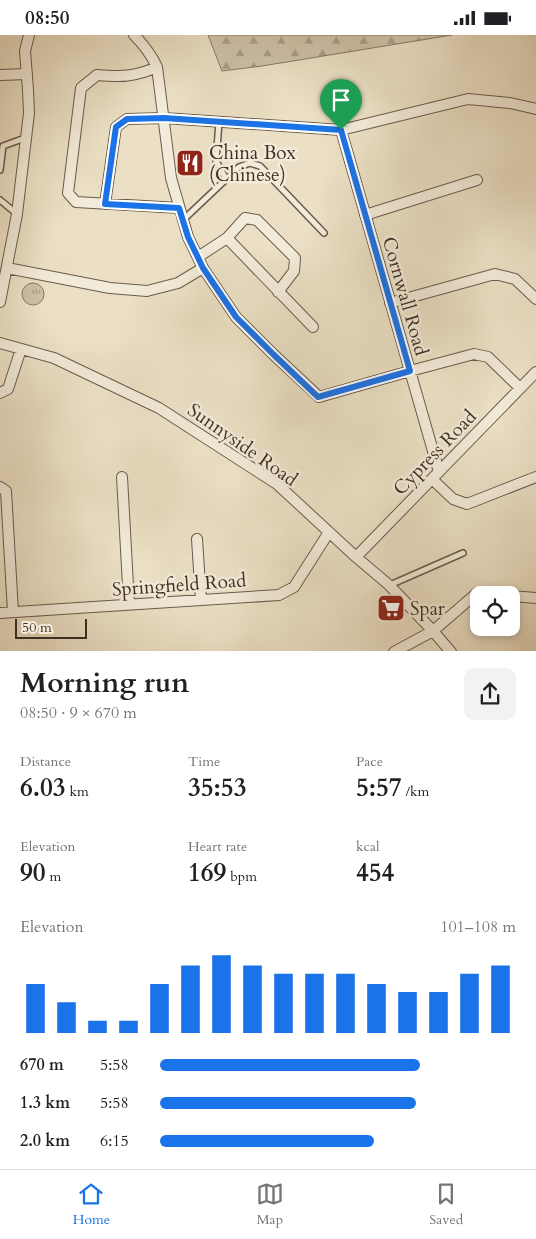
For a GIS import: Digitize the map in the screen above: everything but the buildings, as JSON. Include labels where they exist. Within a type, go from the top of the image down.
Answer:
[{"type":"street","points":[[0,302],[17,214],[29,113],[25,51],[29,35]]},
{"type":"street","points":[[134,35],[152,55],[157,67],[171,177],[188,237],[203,268],[236,317],[318,397],[474,354],[488,357],[520,388]]},
{"type":"street","points":[[157,67],[140,74],[116,77],[97,75],[81,88],[68,193],[76,202],[179,208]]},
{"type":"street","points":[[0,75],[27,74]]},
{"type":"street","points":[[105,204],[116,127],[127,119],[164,118],[341,130],[468,99],[510,103],[536,109]]},
{"type":"street","name":"Cornwall Road","points":[[341,130],[410,371],[435,476]]},
{"type":"street","points":[[365,215],[477,180]]},
{"type":"street","points":[[198,257],[226,237],[245,218],[256,220],[295,258],[294,271],[278,291]]},
{"type":"street","points":[[226,237],[313,327]]},
{"type":"street","points":[[4,274],[110,289],[148,291],[178,283],[203,268]]},
{"type":"street","points":[[390,303],[495,274],[515,279],[536,299]]},
{"type":"street","name":"Sunnyside Road","points":[[0,343],[54,358],[160,408],[277,485],[389,585],[451,651]]},
{"type":"street","points":[[0,393],[8,389],[21,349]]},
{"type":"street","name":"Cypress Road","points":[[356,557],[536,372]]},
{"type":"street","points":[[435,476],[452,499],[467,504],[536,477]]},
{"type":"street","points":[[122,477],[129,604]]},
{"type":"street","points":[[3,489],[13,612]]},
{"type":"street","name":"Springfield Road","points":[[0,613],[278,595],[294,587],[329,532]]},
{"type":"street","points":[[197,539],[201,600]]},
{"type":"street","points":[[520,597],[536,598]]},
{"type":"street","points":[[394,651],[433,631],[470,599]]},
{"type":"lane","points":[[219,122],[216,161],[226,179]]},
{"type":"lane","points":[[0,170],[3,146],[26,138]]},
{"type":"lane","points":[[183,220],[239,167],[250,163],[260,166],[324,233]]},
{"type":"lane","points":[[0,200],[17,214]]},
{"type":"lane","points":[[389,585],[463,553]]},
{"type":"green space","points":[[208,35],[452,35],[222,71]]},
{"type":"green space","points":[[33,283],[41,286],[44,294],[41,302],[33,305],[25,302],[22,294],[25,286]]},
{"type":"place","name":"China Box (Chinese)","points":[[190,163]]},
{"type":"place","name":"Spar","points":[[391,608]]},
{"type":"route","points":[[164,118],[341,130],[410,371],[318,397],[236,317],[203,268],[188,237],[179,208],[105,204],[116,127],[127,119],[164,118]]}]
